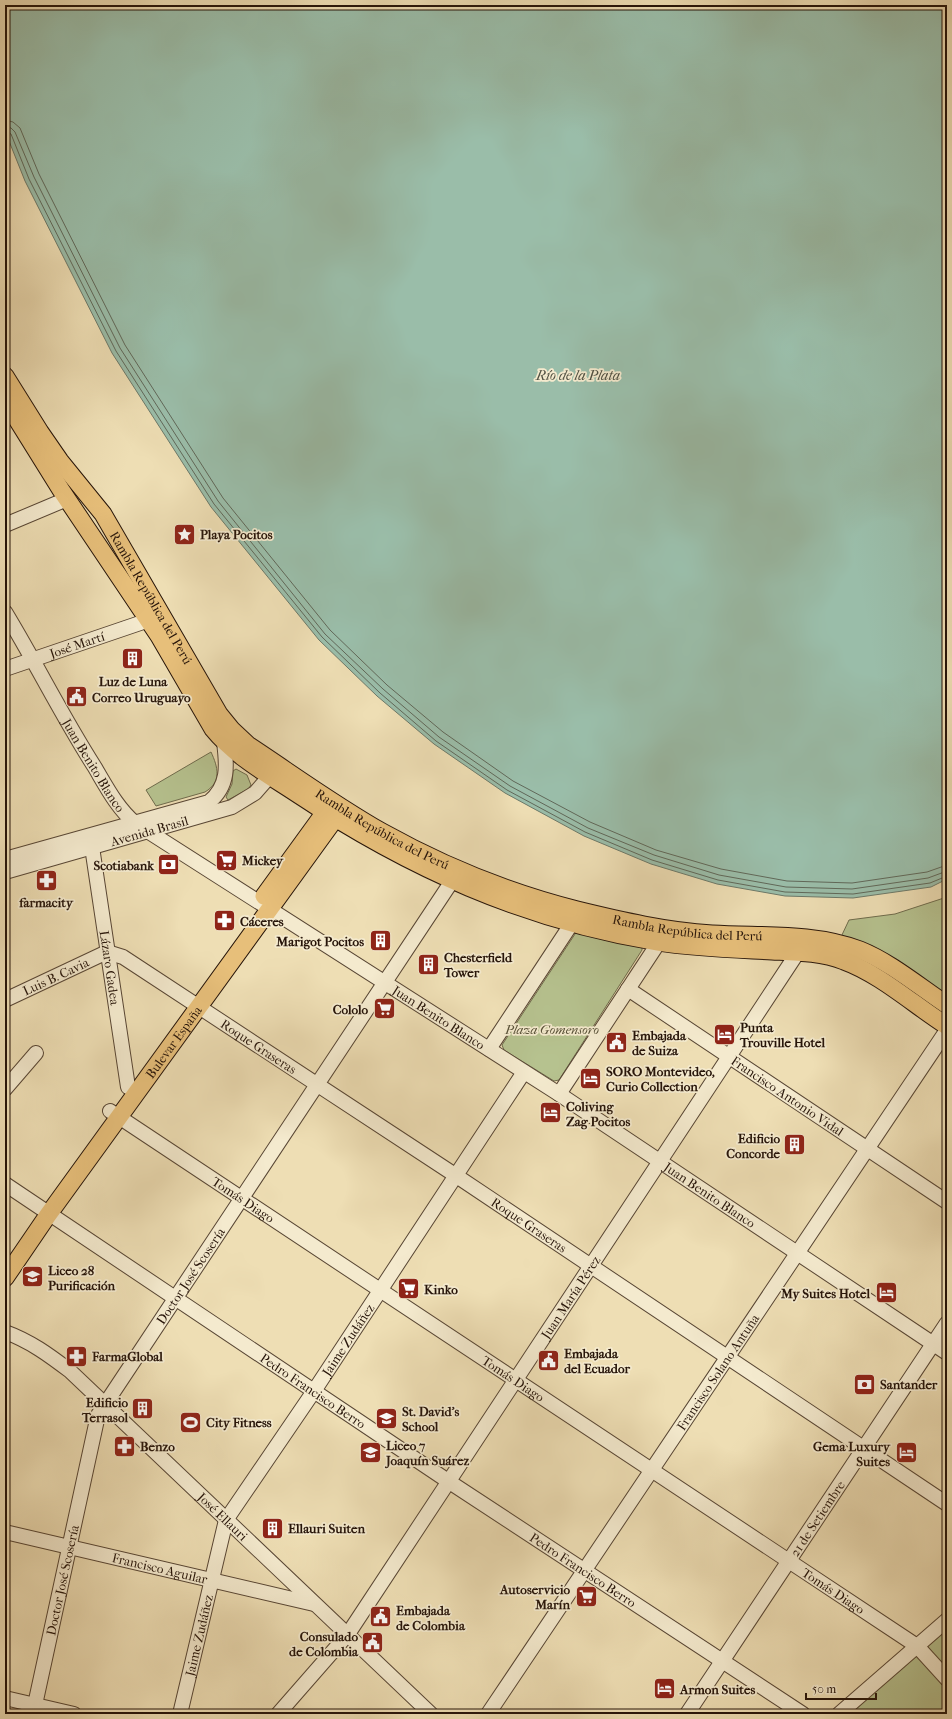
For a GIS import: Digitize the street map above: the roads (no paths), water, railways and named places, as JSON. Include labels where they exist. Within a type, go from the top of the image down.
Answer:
[{"type":"main road","name":"Rambla República del Perú","points":[[5,376],[60,461],[103,514],[225,722],[275,771],[376,844],[452,881],[514,906],[572,923],[659,942],[705,947],[798,952],[830,956],[858,966],[947,1026]]},
{"type":"main road","name":"Rambla República del Perú","points":[[5,400],[67,499],[149,620],[213,729],[224,742],[243,758],[275,771]]},
{"type":"main road","points":[[67,499],[72,498],[81,502],[104,532],[119,540]]},
{"type":"main road","name":"Rambla República del Perú","points":[[334,813],[382,832],[428,855],[519,892],[561,906],[655,928],[713,934],[816,938],[833,942],[870,955],[947,1005]]},
{"type":"main road","name":"Bulevar España","points":[[5,1257],[44,1212],[334,813]]},
{"type":"main road","name":"Bulevar España","points":[[115,1114],[128,1087],[194,1004]]},
{"type":"main road","name":"Bulevar España","points":[[5,1278],[44,1212]]},
{"type":"street","points":[[5,525],[67,499]]},
{"type":"street","name":"Juan Benito Blanco","points":[[5,612],[33,658],[85,753],[117,803],[135,823],[559,1094],[660,1163],[947,1353]]},
{"type":"street","name":"José Martí","points":[[5,669],[33,658],[149,620]]},
{"type":"street","name":"Avenida Brasil","points":[[5,859],[201,804],[214,798],[222,789],[226,776],[224,742]]},
{"type":"street","name":"Avenida Brasil","points":[[5,872],[232,808],[255,793],[275,771]]},
{"type":"street","name":"Lázaro Gadea","points":[[92,848],[128,1087]]},
{"type":"street","name":"Doctor José Scosería","points":[[34,1709],[98,1415],[106,1406],[452,881]]},
{"type":"street","points":[[489,1049],[572,923]]},
{"type":"street","points":[[559,1094],[659,942]]},
{"type":"street","name":"Luis B. Cavia","points":[[5,1000],[107,952]]},
{"type":"street","name":"Roque Graseras","points":[[107,952],[123,956],[317,1086],[456,1175],[593,1266],[947,1504]]},
{"type":"street","name":"Juan María Pérez","points":[[278,1714],[348,1634],[448,1481],[593,1266],[798,952]]},
{"type":"street","name":"Francisco Antonio Vidal","points":[[628,990],[730,1056],[947,1202]]},
{"type":"street","name":"Francisco Solano Antuña","points":[[488,1714],[947,1030]]},
{"type":"street","points":[[5,1089],[36,1053]]},
{"type":"street","name":"Jaime Zudáñez","points":[[180,1714],[226,1520],[314,1391],[524,1072]]},
{"type":"street","name":"Tomás Diago","points":[[115,1114],[917,1646],[947,1679]]},
{"type":"street","name":"Pedro Francisco Berro","points":[[5,1184],[44,1212],[448,1481],[803,1714]]},
{"type":"street","name":"21 de Setiembre","points":[[687,1714],[947,1323]]},
{"type":"street","name":"José Ellauri","points":[[5,1332],[23,1338],[46,1352],[70,1371],[431,1714]]},
{"type":"street","name":"Francisco Aguilar","points":[[5,1532],[316,1604]]},
{"type":"street","points":[[839,1714],[947,1620]]},
{"type":"street","points":[[5,1698],[34,1709],[74,1714]]},
{"type":"water","name":"Río de la Plata","points":[[5,5],[947,5],[947,879],[931,887],[853,898],[785,896],[717,884],[651,864],[584,836],[505,793],[434,744],[377,696],[319,640],[211,507],[112,353],[25,181],[5,131]]},
{"type":"place","name":"Playa Pocitos","points":[[185,534]]},
{"type":"place","name":"Luz de Luna","points":[[133,659]]},
{"type":"place","name":"Correo Uruguayo","points":[[76,697]]},
{"type":"place","name":"Mickey","points":[[226,860]]},
{"type":"place","name":"Scotiabank","points":[[169,865]]},
{"type":"place","name":"farmacity","points":[[46,880]]},
{"type":"place","name":"Cáceres","points":[[225,921]]},
{"type":"place","name":"Marigot Pocitos","points":[[380,941]]},
{"type":"place","name":"Chesterfield Tower","points":[[428,964]]},
{"type":"place","name":"Cololo","points":[[384,1009]]},
{"type":"place","name":"Punta Trouville Hotel","points":[[725,1034]]},
{"type":"place","name":"Embajada de Suiza","points":[[617,1042]]},
{"type":"place","name":"SORO Montevideo, Curio Collection","points":[[590,1078]]},
{"type":"place","name":"Coliving Zag Pocitos","points":[[550,1113]]},
{"type":"place","name":"Edificio Concorde","points":[[795,1145]]},
{"type":"place","name":"Liceo 28 Purificación","points":[[33,1277]]},
{"type":"place","name":"Kinko","points":[[408,1289]]},
{"type":"place","name":"My Suites Hotel","points":[[886,1293]]},
{"type":"place","name":"FarmaGlobal","points":[[77,1356]]},
{"type":"place","name":"Embajada del Ecuador","points":[[549,1360]]},
{"type":"place","name":"Santander","points":[[864,1384]]},
{"type":"place","name":"Edificio Terrasol","points":[[143,1409]]},
{"type":"place","name":"St. David's School","points":[[387,1418]]},
{"type":"place","name":"City Fitness","points":[[191,1422]]},
{"type":"place","name":"Benzo","points":[[124,1446]]},
{"type":"place","name":"Liceo 7 Joaquín Suárez","points":[[371,1452]]},
{"type":"place","name":"Gema Luxury Suites","points":[[906,1453]]},
{"type":"place","name":"Ellauri Suiten","points":[[272,1528]]},
{"type":"place","name":"Autoservicio Marín","points":[[586,1596]]},
{"type":"place","name":"Embajada de Colombia","points":[[380,1617]]},
{"type":"place","name":"Consulado de Colombia","points":[[373,1643]]},
{"type":"place","name":"Armon Suites","points":[[665,1689]]},
{"type":"park label","name":"Plaza Gomensoro","points":[[552,1029]]}]
